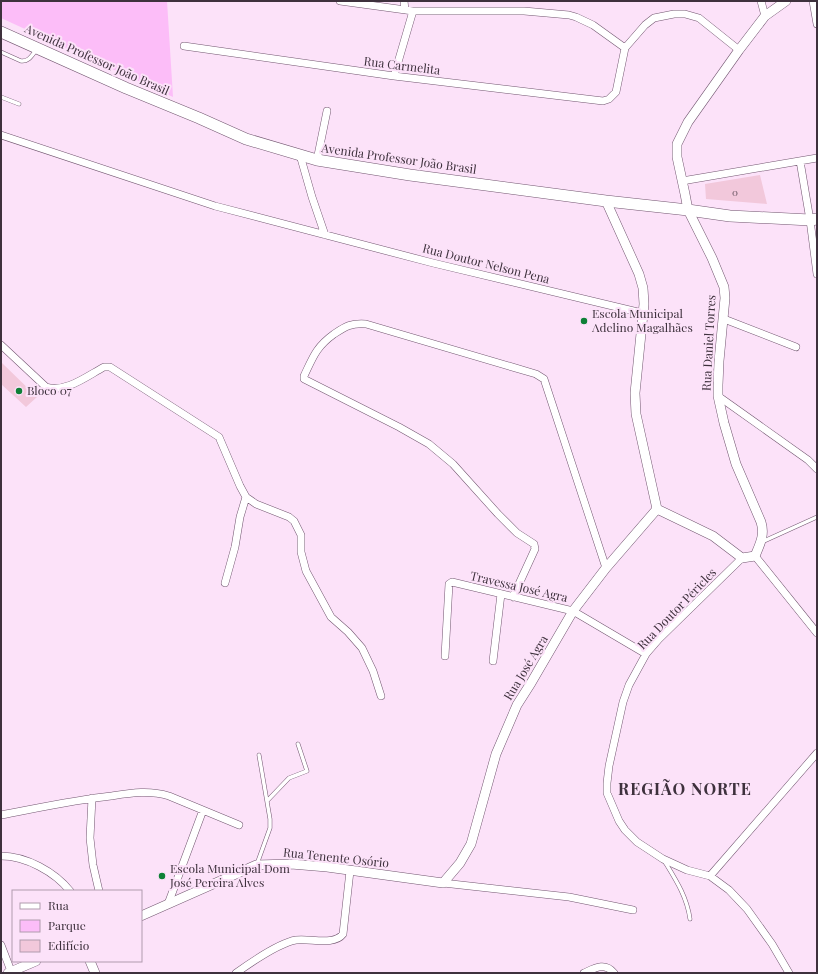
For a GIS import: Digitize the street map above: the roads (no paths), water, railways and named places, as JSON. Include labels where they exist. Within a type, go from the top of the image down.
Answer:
[{"type":"main road","name":"Avenida Professor João Brasil","points":[[1,32],[126,88],[246,139],[317,160],[410,175],[730,216],[814,219]]},
{"type":"street","points":[[340,1],[413,11],[524,11],[568,15],[593,25],[625,48],[645,25],[654,18],[674,14],[686,14],[700,18],[739,50]]},
{"type":"street","points":[[404,1],[405,10]]},
{"type":"street","points":[[760,1],[765,16]]},
{"type":"street","name":"Rua Daniel Torres","points":[[755,556],[763,534],[762,526],[736,464],[718,396],[719,361],[724,319],[724,287],[712,258],[688,210],[677,157],[677,144],[681,133],[688,122],[739,50],[765,16],[786,1]]},
{"type":"street","points":[[813,1],[817,24]]},
{"type":"street","points":[[394,76],[413,11]]},
{"type":"street","name":"Rua Carmelita","points":[[184,46],[394,76],[603,101],[609,100],[616,92],[625,48]]},
{"type":"street","points":[[317,160],[327,111]]},
{"type":"street","name":"Rua Doutor Nelson Pena","points":[[1,135],[215,206],[433,263],[642,313]]},
{"type":"street","points":[[300,156],[312,198],[325,235]]},
{"type":"street","points":[[682,181],[817,158]]},
{"type":"street","points":[[800,161],[814,219],[817,274]]},
{"type":"street","points":[[606,201],[639,274],[643,288],[644,304],[635,393],[636,414],[657,509],[713,536],[742,558],[755,556],[817,633]]},
{"type":"street","points":[[724,319],[796,347]]},
{"type":"street","points":[[513,597],[535,549],[534,544],[517,533],[453,464],[429,444],[399,427],[304,379],[316,351],[323,342],[345,326],[366,324],[536,374],[544,379],[606,568]]},
{"type":"street","points":[[1,345],[46,387],[53,389],[62,388],[104,367],[110,367],[219,437],[246,497],[256,504],[289,517],[294,521],[301,535],[301,552],[306,571],[331,617],[348,632],[362,648],[373,671],[381,696]]},
{"type":"street","points":[[718,396],[808,460],[817,469]]},
{"type":"street","points":[[225,583],[246,497]]},
{"type":"street","name":"Rua José Agra","points":[[442,883],[460,863],[471,844],[496,754],[517,705],[573,611],[606,568],[657,509]]},
{"type":"street","name":"Rua Doutor Péricles","points":[[742,558],[659,639],[646,654],[629,685],[623,702],[609,766],[607,793],[619,821],[625,830],[637,842],[663,859],[687,870],[710,876],[729,890],[746,909],[772,944],[790,973]]},
{"type":"street","name":"Travessa José Agra","points":[[445,656],[450,583],[573,611],[646,654]]},
{"type":"street","points":[[492,661],[501,594]]},
{"type":"street","points":[[710,876],[817,753]]},
{"type":"street","points":[[1,815],[92,798],[144,792],[157,793],[203,810],[239,826]]},
{"type":"street","points":[[92,798],[90,838],[93,865],[99,890]]},
{"type":"street","points":[[168,904],[203,810]]},
{"type":"street","points":[[1,856],[34,864],[57,878],[69,890]]},
{"type":"street","name":"Rua Tenente Osório","points":[[142,916],[256,865],[291,864],[569,897],[633,910]]},
{"type":"street","points":[[236,973],[275,948],[286,943],[295,940],[333,941],[341,937],[343,934],[350,871]]},
{"type":"street","points":[[1,945],[9,972],[34,962]]},
{"type":"street","points":[[90,962],[95,973]]},
{"type":"street","points":[[584,973],[605,966],[614,973]]},
{"type":"lane","points":[[1,52],[21,61],[25,61],[28,60],[37,48]]},
{"type":"lane","points":[[1,97],[19,104]]},
{"type":"lane","points":[[761,542],[817,517]]},
{"type":"lane","points":[[267,801],[289,778],[307,771],[298,744]]},
{"type":"lane","points":[[256,865],[270,828],[259,755]]},
{"type":"lane","points":[[663,859],[684,894],[690,919]]},
{"type":"place","name":"Escola Municipal Adelino Magalhães","points":[[584,321]]},
{"type":"place","name":"Bloco 07","points":[[19,391]]},
{"type":"place","name":"Escola Municipal Dom José Pereira Alves","points":[[162,876]]},
{"type":"district","name":"REGIÃO NORTE","points":[[685,789]]}]
